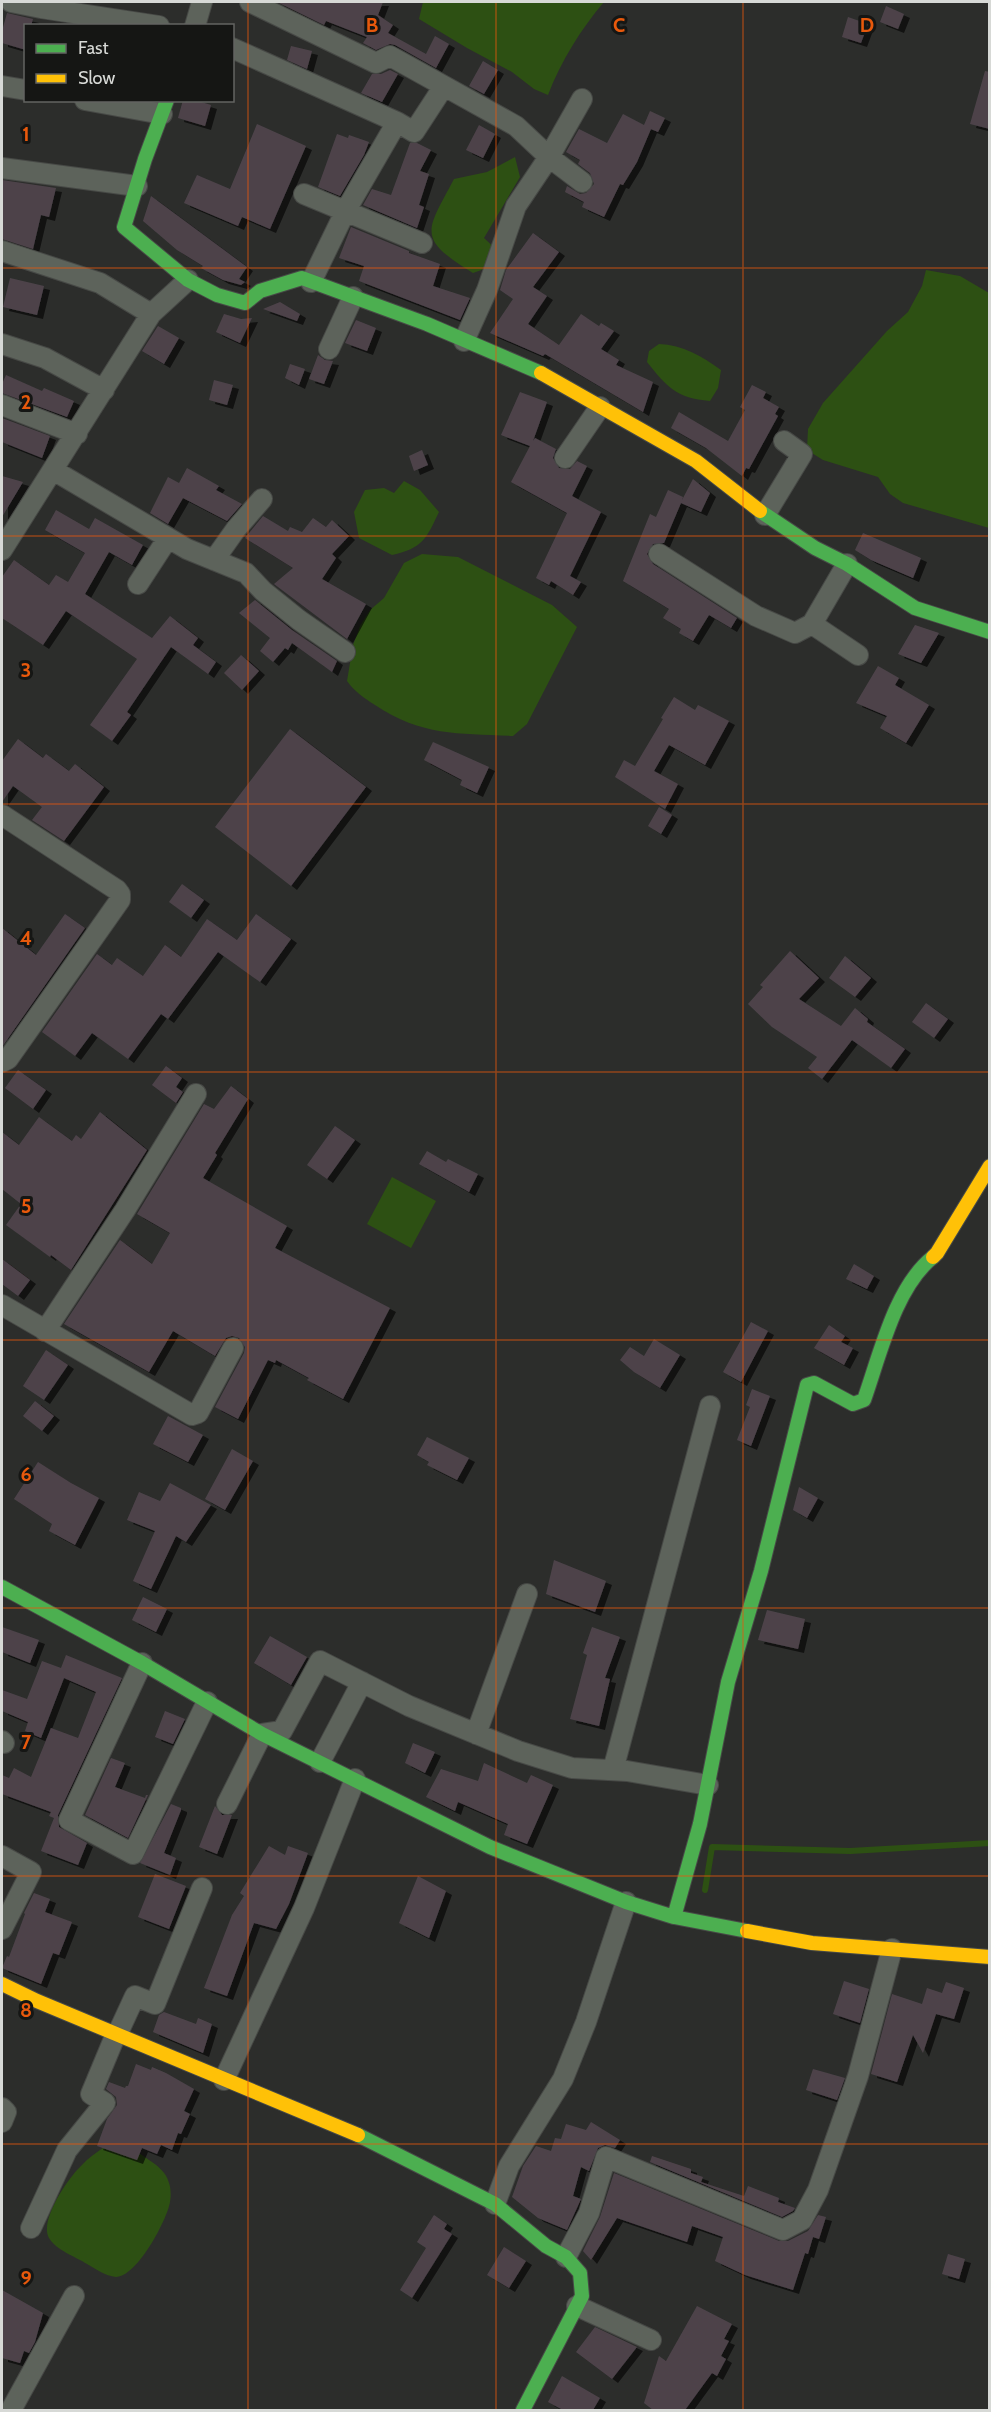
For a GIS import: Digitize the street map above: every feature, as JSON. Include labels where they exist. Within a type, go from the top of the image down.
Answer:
[{"type":"street","points":[[10,2],[146,24]]},
{"type":"street","points":[[196,24],[202,2]]},
{"type":"street","points":[[250,2],[376,63],[390,56],[516,126],[549,157],[582,182]]},
{"type":"street","points":[[234,49],[414,132],[444,86]]},
{"type":"street","points":[[2,86],[24,90]]},
{"type":"street","points":[[464,341],[486,290],[516,206],[549,157],[582,99]]},
{"type":"street","points":[[108,102],[165,107],[124,226],[188,280],[217,296],[245,303],[260,291],[302,278],[427,324],[541,373],[696,461],[765,515],[815,548],[848,564],[915,608],[990,632]]},
{"type":"street","points":[[311,282],[346,210],[397,123]]},
{"type":"street","points":[[2,168],[137,186]]},
{"type":"street","points":[[304,194],[422,243]]},
{"type":"street","points":[[2,251],[100,283],[151,314]]},
{"type":"street","points":[[2,550],[151,314],[188,280]]},
{"type":"street","points":[[329,349],[353,297]]},
{"type":"street","points":[[2,344],[45,358],[104,390]]},
{"type":"street","points":[[2,405],[77,434]]},
{"type":"street","points":[[565,458],[600,407]]},
{"type":"street","points":[[765,515],[802,454],[784,441]]},
{"type":"street","points":[[53,470],[168,538],[246,573],[263,591],[299,620],[345,652]]},
{"type":"street","points":[[214,560],[236,529],[262,499]]},
{"type":"street","points":[[138,585],[168,538]]},
{"type":"street","points":[[659,554],[756,616],[795,633],[812,624],[848,564]]},
{"type":"street","points":[[812,624],[858,655]]},
{"type":"street","points":[[2,815],[120,894],[120,900],[28,1031],[8,1059],[2,1062]]},
{"type":"street","points":[[45,1331],[125,1210],[196,1094]]},
{"type":"street","points":[[674,1917],[700,1824],[728,1682],[760,1571],[807,1385],[814,1383],[852,1404],[864,1400],[901,1298],[910,1281],[920,1267],[937,1253],[990,1166]]},
{"type":"street","points":[[2,1305],[192,1415],[198,1413],[233,1348]]},
{"type":"street","points":[[613,1770],[711,1406]]},
{"type":"street","points":[[2,1587],[142,1663],[262,1734],[490,1847],[626,1902],[674,1917],[812,1943],[990,1957]]},
{"type":"street","points":[[476,1734],[527,1594]]},
{"type":"street","points":[[262,1734],[282,1731],[320,1661],[409,1706],[518,1751],[572,1768],[613,1770],[708,1785]]},
{"type":"street","points":[[142,1663],[69,1820],[133,1854],[207,1702]]},
{"type":"street","points":[[320,1762],[362,1682]]},
{"type":"street","points":[[227,1804],[262,1734]]},
{"type":"street","points":[[224,2080],[304,1908],[355,1779]]},
{"type":"street","points":[[2,1856],[31,1872],[2,1929]]},
{"type":"street","points":[[31,2228],[67,2150],[105,2103],[91,2094],[135,1996],[155,2004],[202,1888]]},
{"type":"street","points":[[495,2204],[509,2166],[563,2079],[586,2022],[626,1902]]},
{"type":"street","points":[[566,2257],[589,2213],[606,2157],[783,2230],[802,2220],[818,2190],[858,2076],[892,1949]]},
{"type":"street","points":[[2,1984],[364,2138],[495,2204],[546,2246],[566,2257],[580,2273],[582,2296],[524,2410]]},
{"type":"street","points":[[2,2108],[6,2112],[2,2122]]},
{"type":"street","points":[[11,2410],[74,2296]]},
{"type":"street","points":[[577,2306],[651,2340]]},
{"type":"shaded area","points":[[423,2],[604,2],[572,46],[548,95],[534,89],[512,72],[419,19]]},
{"type":"shaded area","points":[[515,157],[520,177],[484,238],[499,252],[487,268],[473,273],[442,251],[435,242],[432,233],[437,211],[454,179],[487,172]]},
{"type":"shaded area","points":[[926,270],[960,276],[989,293],[989,528],[903,503],[890,494],[878,477],[823,460],[807,450],[808,429],[823,403],[887,331],[908,312],[922,286]]},
{"type":"shaded area","points":[[659,344],[692,352],[721,370],[718,388],[710,401],[680,394],[660,378],[647,362],[649,351]]},
{"type":"shaded area","points":[[404,481],[420,490],[439,512],[422,541],[411,549],[392,555],[359,538],[354,512],[365,490],[384,488],[394,493]]},
{"type":"shaded area","points":[[422,554],[458,557],[552,605],[577,627],[527,724],[513,736],[442,731],[409,723],[367,700],[347,681],[353,645],[360,626],[370,610],[384,598],[404,563]]},
{"type":"shaded area","points":[[392,1177],[436,1201],[411,1248],[367,1224]]},
{"type":"shaded area","points":[[106,2146],[123,2147],[144,2156],[164,2172],[170,2190],[168,2210],[150,2246],[133,2268],[124,2275],[116,2277],[101,2272],[61,2250],[49,2238],[47,2231],[51,2211],[69,2180],[87,2160]]},
{"type":"building","points":[[277,2],[383,2],[378,15],[393,25],[388,33],[426,54],[435,36],[449,44],[436,68],[395,45],[390,44],[376,50],[363,43],[367,37],[326,21],[324,25]]},
{"type":"building","points":[[886,6],[904,14],[898,29],[880,22]]},
{"type":"building","points":[[7,13],[33,19],[32,24],[24,24],[24,49],[2,43],[2,31]]},
{"type":"building","points":[[848,17],[868,24],[861,43],[842,37]]},
{"type":"building","points":[[291,46],[312,51],[307,69],[287,60]]},
{"type":"building","points":[[483,61],[498,70],[484,94],[469,86]]},
{"type":"building","points":[[390,70],[398,74],[382,102],[361,93],[372,74],[381,74]]},
{"type":"building","points":[[985,71],[990,72],[990,129],[970,124]]},
{"type":"building","points":[[182,102],[201,102],[211,105],[205,126],[178,118]]},
{"type":"building","points":[[650,111],[665,118],[658,132],[651,129],[637,162],[623,185],[620,184],[604,217],[582,207],[584,202],[565,192],[567,186],[580,194],[586,193],[594,184],[590,173],[578,164],[580,160],[566,152],[579,129],[607,143],[623,114],[644,125]]},
{"type":"building","points":[[257,124],[306,146],[270,229],[242,217],[238,226],[184,203],[197,175],[230,189]]},
{"type":"building","points":[[479,125],[495,134],[483,158],[466,150]]},
{"type":"building","points":[[337,134],[348,138],[349,135],[369,142],[340,196],[318,187]]},
{"type":"building","points":[[410,143],[417,143],[431,150],[420,171],[429,174],[419,205],[424,207],[417,228],[363,205],[372,189],[391,195]]},
{"type":"building","points":[[2,180],[56,188],[49,217],[41,215],[33,249],[2,239]]},
{"type":"building","points":[[151,196],[247,267],[239,279],[245,282],[241,285],[223,280],[201,268],[203,266],[177,250],[143,221]]},
{"type":"building","points":[[351,227],[440,264],[433,286],[470,298],[460,320],[359,281],[364,266],[339,258]]},
{"type":"building","points":[[533,233],[559,252],[533,287],[547,296],[528,324],[559,345],[581,314],[599,326],[601,323],[614,331],[601,349],[619,360],[616,365],[653,382],[643,412],[545,354],[543,356],[490,333],[513,299],[500,290],[506,270]]},
{"type":"building","points":[[10,278],[44,286],[37,315],[3,307]]},
{"type":"building","points":[[280,302],[300,314],[297,321],[263,309]]},
{"type":"building","points":[[224,314],[241,319],[252,318],[240,343],[216,332]]},
{"type":"building","points":[[356,320],[376,328],[367,351],[345,343]]},
{"type":"building","points":[[158,326],[179,338],[164,364],[142,351]]},
{"type":"building","points":[[318,355],[325,360],[333,361],[324,384],[309,379]]},
{"type":"building","points":[[290,364],[305,369],[299,385],[285,378]]},
{"type":"building","points":[[6,375],[42,391],[44,388],[74,401],[67,417],[2,393],[2,384]]},
{"type":"building","points":[[214,380],[233,385],[227,405],[209,400]]},
{"type":"building","points":[[752,385],[766,392],[763,398],[779,407],[775,414],[778,416],[749,469],[746,468],[742,476],[706,448],[671,428],[679,412],[728,441],[745,410],[740,407]]},
{"type":"building","points":[[520,392],[547,402],[533,441],[535,438],[556,449],[553,458],[559,468],[570,469],[577,461],[587,466],[572,496],[601,512],[570,576],[581,582],[573,595],[551,581],[549,585],[536,578],[567,513],[511,482],[530,446],[501,435]]},
{"type":"building","points":[[2,418],[50,436],[42,458],[2,442]]},
{"type":"building","points":[[422,450],[428,465],[414,471],[409,456]]},
{"type":"building","points":[[187,468],[219,486],[216,490],[242,504],[227,521],[183,498],[168,524],[150,513],[168,477],[179,483]]},
{"type":"building","points":[[2,476],[23,482],[2,517]]},
{"type":"building","points":[[693,479],[710,493],[701,512],[681,503],[664,543],[653,544],[647,554],[653,564],[737,618],[731,628],[709,615],[693,641],[679,633],[681,629],[663,618],[669,609],[623,581],[650,514],[656,517],[668,490],[683,497],[682,500]]},
{"type":"building","points":[[56,510],[89,529],[95,518],[143,545],[132,565],[109,552],[85,594],[152,638],[170,616],[198,638],[193,645],[216,662],[208,674],[171,647],[127,712],[131,715],[112,741],[90,725],[137,659],[66,611],[43,645],[2,618],[2,577],[14,560],[49,585],[56,575],[68,582],[85,553],[45,530]]},
{"type":"building","points":[[263,516],[288,531],[290,527],[302,532],[313,518],[326,527],[332,520],[349,536],[332,554],[336,558],[322,579],[366,604],[347,639],[274,584],[293,568],[245,538]]},
{"type":"building","points":[[863,533],[921,558],[913,578],[871,560],[855,550]]},
{"type":"building","points":[[255,600],[292,630],[337,661],[332,672],[292,643],[288,650],[285,648],[273,662],[260,651],[270,638],[239,613]]},
{"type":"building","points":[[915,625],[939,633],[921,663],[898,654]]},
{"type":"building","points":[[241,655],[259,671],[242,690],[224,673]]},
{"type":"building","points":[[878,666],[899,678],[895,685],[929,705],[906,743],[880,728],[887,716],[856,703]]},
{"type":"building","points":[[674,697],[695,710],[698,705],[729,721],[705,765],[669,745],[654,771],[678,784],[665,809],[615,777],[624,760],[635,766]]},
{"type":"building","points":[[290,729],[366,787],[291,886],[215,827]]},
{"type":"building","points":[[18,739],[43,758],[46,754],[69,771],[75,764],[104,787],[64,841],[32,820],[42,807],[13,786],[2,802],[2,761]]},
{"type":"building","points":[[433,742],[489,767],[477,793],[460,785],[462,780],[424,760]]},
{"type":"building","points":[[659,807],[672,815],[661,834],[648,826]]},
{"type":"building","points":[[182,884],[204,900],[191,918],[169,902]]},
{"type":"building","points":[[65,914],[85,928],[2,1047],[2,928],[36,955]]},
{"type":"building","points":[[256,914],[291,939],[260,982],[218,952],[168,1019],[161,1014],[128,1059],[92,1033],[75,1056],[42,1032],[97,954],[112,965],[117,958],[143,976],[165,945],[181,957],[207,919],[237,940]]},
{"type":"building","points":[[790,951],[819,978],[799,999],[841,1026],[855,1008],[868,1019],[867,1022],[905,1049],[891,1068],[852,1040],[822,1079],[808,1068],[817,1057],[772,1027],[748,1004],[763,987],[760,985]]},
{"type":"building","points":[[845,956],[871,978],[855,997],[829,978]]},
{"type":"building","points":[[926,1003],[948,1019],[934,1038],[912,1022]]},
{"type":"building","points":[[166,1066],[182,1078],[176,1087],[183,1092],[176,1103],[152,1085]]},
{"type":"building","points":[[18,1070],[46,1090],[33,1109],[5,1088]]},
{"type":"building","points":[[231,1086],[248,1099],[215,1153],[217,1155],[203,1178],[287,1226],[275,1248],[390,1308],[343,1399],[276,1360],[275,1363],[268,1360],[238,1419],[215,1407],[244,1353],[245,1347],[239,1338],[232,1336],[226,1338],[215,1356],[173,1331],[149,1372],[64,1324],[120,1240],[152,1264],[170,1233],[137,1214],[204,1104],[214,1109]]},
{"type":"building","points":[[100,1112],[147,1150],[71,1270],[6,1225],[21,1204],[2,1189],[2,1132],[19,1145],[39,1117],[72,1141],[76,1135],[81,1139]]},
{"type":"building","points":[[335,1126],[355,1140],[327,1179],[307,1165]]},
{"type":"building","points":[[427,1151],[446,1162],[448,1159],[478,1174],[469,1192],[419,1164]]},
{"type":"building","points":[[2,1259],[30,1280],[18,1296],[2,1284]]},
{"type":"building","points":[[854,1264],[874,1276],[867,1289],[846,1279]]},
{"type":"building","points":[[751,1322],[768,1331],[741,1382],[723,1372]]},
{"type":"building","points":[[829,1325],[845,1336],[841,1342],[853,1348],[844,1365],[814,1348]]},
{"type":"building","points":[[654,1339],[680,1355],[660,1388],[634,1372],[620,1360],[630,1347],[644,1356]]},
{"type":"building","points":[[46,1350],[68,1365],[44,1400],[23,1386]]},
{"type":"building","points":[[752,1389],[770,1396],[751,1446],[737,1440],[750,1407],[746,1405]]},
{"type":"building","points":[[35,1401],[54,1416],[42,1431],[23,1416]]},
{"type":"building","points":[[168,1416],[203,1435],[188,1462],[153,1444]]},
{"type":"building","points":[[427,1437],[469,1458],[457,1480],[427,1465],[429,1462],[417,1455]]},
{"type":"building","points":[[232,1449],[253,1461],[225,1510],[205,1499]]},
{"type":"building","points":[[38,1462],[99,1498],[75,1545],[49,1531],[52,1524],[14,1499]]},
{"type":"building","points":[[170,1483],[211,1505],[186,1542],[176,1536],[151,1589],[133,1581],[155,1531],[127,1520],[139,1492],[160,1501]]},
{"type":"building","points":[[799,1487],[818,1498],[807,1518],[793,1510]]},
{"type":"building","points":[[554,1560],[606,1581],[595,1612],[546,1594]]},
{"type":"building","points":[[143,1597],[167,1609],[156,1632],[132,1620]]},
{"type":"building","points":[[767,1610],[805,1619],[798,1649],[758,1640]]},
{"type":"building","points":[[2,1627],[39,1640],[30,1663],[2,1652]]},
{"type":"building","points":[[592,1627],[620,1637],[605,1678],[610,1679],[599,1726],[570,1719],[587,1655],[583,1653]]},
{"type":"building","points":[[270,1636],[307,1657],[291,1685],[254,1663]]},
{"type":"building","points":[[66,1655],[122,1678],[58,1815],[59,1827],[87,1843],[78,1865],[41,1851],[54,1818],[49,1816],[51,1812],[2,1794],[2,1775],[9,1778],[14,1768],[31,1777],[51,1728],[78,1738],[96,1692],[64,1678],[41,1738],[25,1731],[28,1722],[2,1711],[2,1690],[27,1699],[42,1661],[61,1668]]},
{"type":"building","points":[[165,1711],[185,1719],[173,1744],[155,1737]]},
{"type":"building","points":[[413,1743],[435,1752],[425,1773],[405,1763]]},
{"type":"building","points":[[111,1758],[125,1763],[115,1787],[145,1798],[148,1795],[128,1838],[85,1815]]},
{"type":"building","points":[[484,1763],[527,1783],[531,1775],[553,1785],[527,1844],[504,1835],[508,1824],[458,1802],[455,1811],[426,1797],[441,1769],[478,1781]]},
{"type":"building","points":[[171,1804],[181,1810],[164,1853],[176,1858],[170,1875],[140,1863]]},
{"type":"building","points":[[215,1806],[222,1815],[232,1815],[217,1854],[199,1847]]},
{"type":"building","points":[[269,1846],[285,1855],[288,1846],[308,1853],[289,1904],[276,1929],[254,1923],[227,1996],[204,1988],[232,1915],[244,1896],[240,1893]]},
{"type":"building","points":[[155,1874],[186,1886],[169,1929],[138,1917]]},
{"type":"building","points":[[418,1876],[446,1891],[429,1938],[399,1923]]},
{"type":"building","points":[[34,1893],[50,1899],[45,1912],[72,1922],[59,1955],[53,1953],[41,1984],[2,1968],[7,1956],[9,1957],[24,1913]]},
{"type":"building","points":[[844,1981],[869,1989],[860,2023],[833,2014]]},
{"type":"building","points":[[946,1982],[964,1988],[954,2019],[936,2014],[923,2053],[913,2035],[897,2082],[871,2074],[892,1994],[922,2004],[927,1988],[942,1993]]},
{"type":"building","points":[[164,2012],[196,2024],[198,2018],[212,2024],[203,2053],[153,2032],[159,2015]]},
{"type":"building","points":[[136,2064],[166,2073],[194,2089],[184,2111],[190,2114],[181,2134],[178,2133],[172,2150],[161,2145],[157,2154],[142,2148],[137,2160],[97,2146],[107,2119],[117,2105],[116,2097],[106,2089],[109,2082],[125,2088],[128,2086]]},
{"type":"building","points":[[813,2069],[845,2078],[837,2100],[806,2090]]},
{"type":"building","points":[[591,2122],[620,2140],[615,2148],[605,2145],[598,2148],[589,2171],[581,2167],[573,2196],[581,2199],[567,2230],[538,2218],[512,2197],[523,2166],[536,2146],[551,2151],[555,2138],[561,2139],[566,2124],[586,2130]]},
{"type":"building","points":[[652,2156],[691,2169],[691,2173],[703,2177],[701,2182],[744,2196],[748,2186],[779,2198],[778,2202],[795,2208],[782,2217],[650,2162]]},
{"type":"building","points":[[614,2173],[779,2241],[788,2241],[808,2231],[818,2215],[826,2217],[819,2239],[813,2237],[808,2254],[805,2253],[793,2290],[745,2275],[715,2261],[723,2237],[692,2226],[687,2242],[617,2218],[591,2260],[583,2251],[600,2217]]},
{"type":"building","points":[[434,2215],[447,2224],[444,2229],[452,2234],[412,2298],[400,2290],[426,2248],[417,2242]]},
{"type":"building","points":[[504,2247],[526,2261],[509,2288],[487,2275]]},
{"type":"building","points":[[948,2254],[965,2259],[959,2279],[942,2274]]},
{"type":"building","points":[[2,2290],[43,2313],[35,2342],[29,2353],[24,2351],[20,2363],[2,2358]]},
{"type":"building","points":[[697,2306],[732,2324],[724,2339],[729,2341],[721,2356],[726,2359],[717,2376],[712,2373],[685,2410],[653,2410],[644,2403],[659,2356],[666,2361]]},
{"type":"building","points":[[595,2327],[637,2347],[612,2379],[576,2352]]},
{"type":"building","points":[[562,2376],[600,2398],[593,2410],[563,2410],[548,2402]]},
{"type":"waterway","points":[[705,1890],[712,1847],[850,1851],[990,1843]]},
{"type":"traffic: fast","points":[[166,102],[145,159],[124,227],[188,280],[217,295],[245,303],[260,291],[302,278],[427,324],[541,373]]},
{"type":"traffic: fast","points":[[760,511],[815,548],[847,564],[915,608],[990,632]]},
{"type":"traffic: fast","points":[[674,1917],[700,1824],[728,1682],[761,1571],[807,1385],[814,1383],[853,1404],[864,1400],[890,1323],[899,1304],[908,1286],[933,1257]]},
{"type":"traffic: fast","points":[[2,1587],[142,1663],[262,1734],[490,1847],[626,1902],[674,1917],[747,1931]]},
{"type":"traffic: fast","points":[[358,2135],[495,2204],[546,2246],[566,2257],[580,2273],[582,2296],[523,2410]]},
{"type":"traffic: slow","points":[[541,373],[696,461],[760,511]]},
{"type":"traffic: slow","points":[[933,1257],[990,1166]]},
{"type":"traffic: slow","points":[[747,1931],[812,1943],[990,1957]]},
{"type":"traffic: slow","points":[[2,1984],[37,2001],[358,2135]]}]
